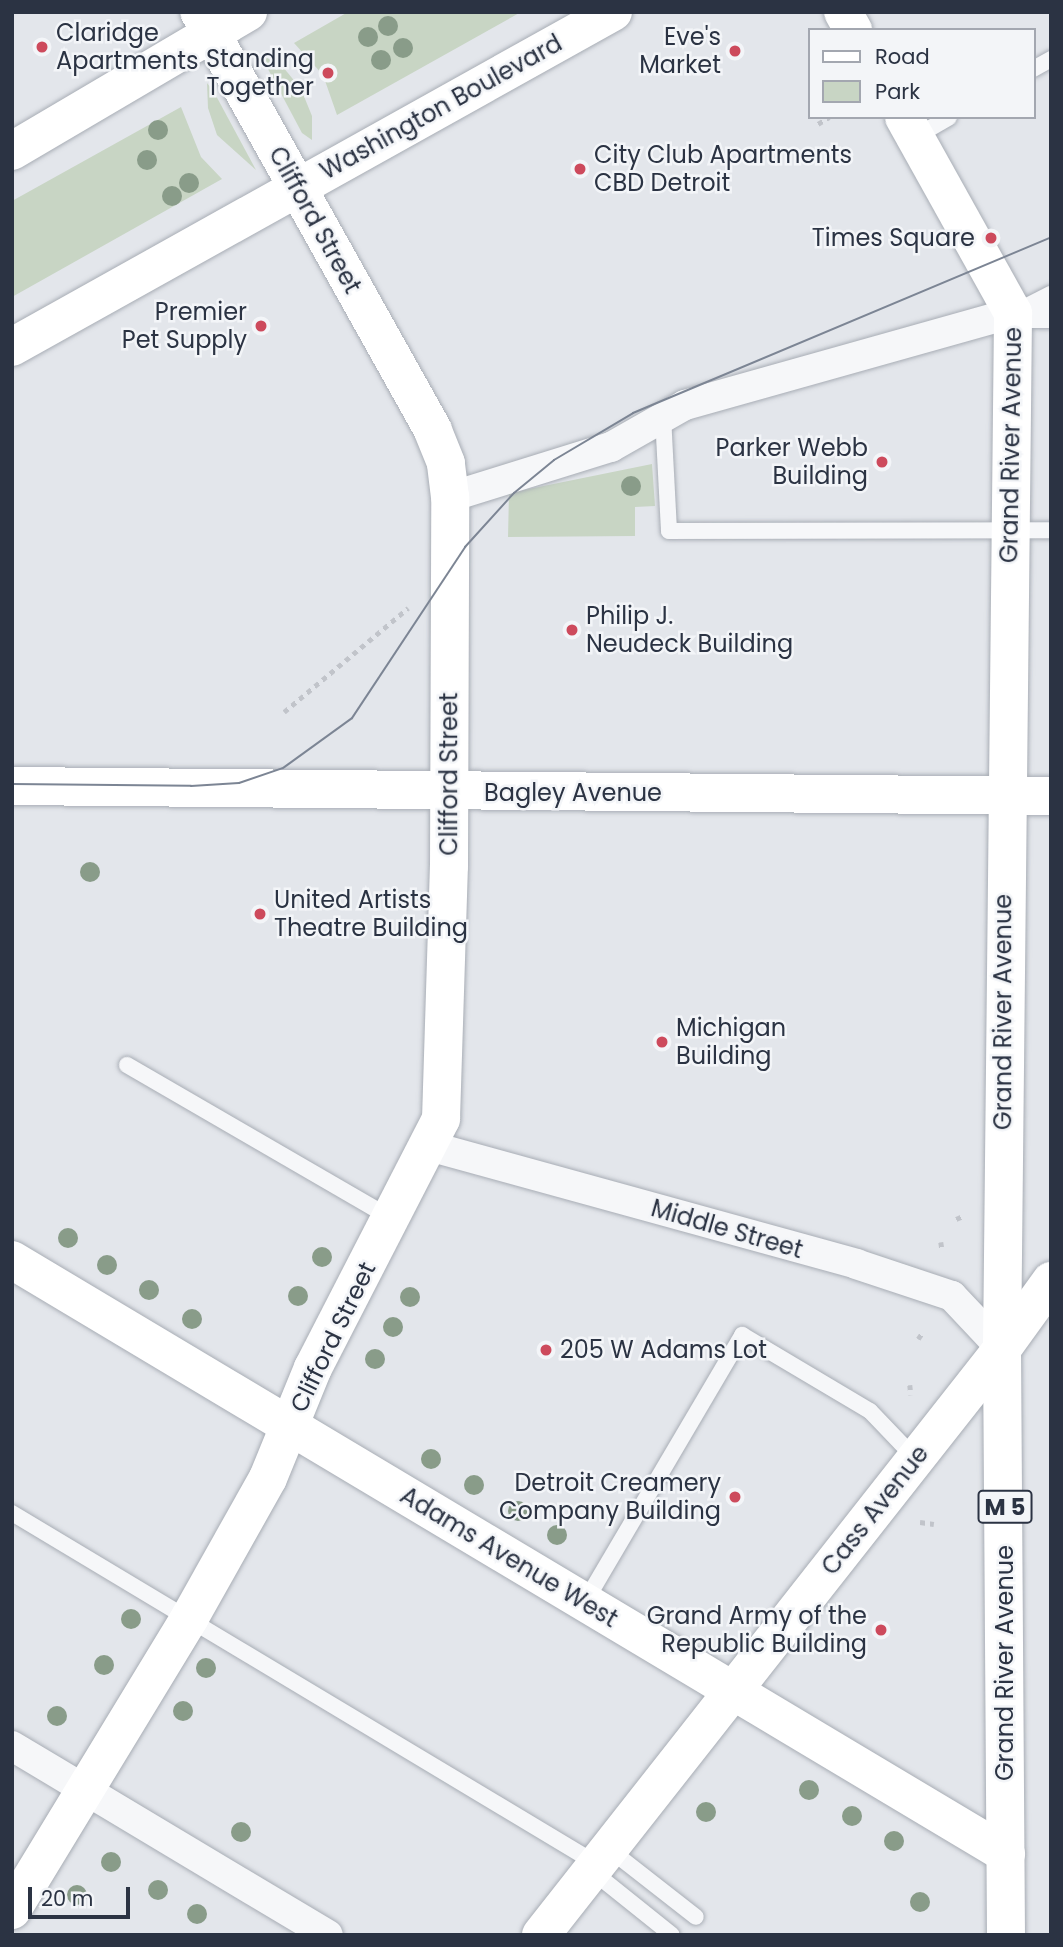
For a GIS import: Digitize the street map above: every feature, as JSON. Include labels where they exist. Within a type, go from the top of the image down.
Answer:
[{"type":"street","points":[[12,151],[205,23],[248,12]]},
{"type":"street","name":"Washington Boulevard","points":[[12,347],[613,12]]},
{"type":"street","points":[[843,12],[852,28]]},
{"type":"street","name":"Clifford Street","points":[[12,1910],[190,1617],[268,1478],[313,1368],[441,1119],[444,1083],[448,792],[450,497],[446,463],[433,430],[205,23]]},
{"type":"street","name":"Grand River Avenue","points":[[909,127],[1013,313],[1002,1349],[1006,1935]]},
{"type":"street","points":[[450,497],[611,447],[685,405],[1013,313],[1051,313]]},
{"type":"street","name":"Bagley Avenue","points":[[12,786],[1051,796]]},
{"type":"street","name":"Middle Street","points":[[429,1146],[856,1264],[952,1296],[1002,1349]]},
{"type":"street","name":"Adams Avenue West","points":[[15,1268],[585,1602],[1006,1854]]},
{"type":"street","name":"Cass Avenue","points":[[541,1935],[1002,1349],[1051,1281]]},
{"type":"street","points":[[12,1746],[328,1935]]},
{"type":"lane","points":[[1035,68],[1051,59]]},
{"type":"lane","points":[[909,127],[941,119]]},
{"type":"lane","points":[[1013,313],[1051,294]]},
{"type":"lane","points":[[663,416],[669,531],[1051,530]]},
{"type":"lane","points":[[127,1065],[391,1219]]},
{"type":"lane","points":[[585,1602],[742,1335],[870,1411],[915,1458]]},
{"type":"lane","points":[[12,1513],[696,1917]]},
{"type":"lane","points":[[599,1861],[672,1935]]},
{"type":"path","points":[[818,124],[826,119]]},
{"type":"path","points":[[284,712],[408,608]]},
{"type":"path","points":[[956,1219],[963,1216]]},
{"type":"path","points":[[941,1242],[942,1249]]},
{"type":"path","points":[[918,1339],[922,1333]]},
{"type":"path","points":[[910,1385],[911,1395]]},
{"type":"path","points":[[920,1522],[934,1524]]},
{"type":"green space","points":[[348,12],[521,12],[337,115],[323,75],[294,43]]},
{"type":"green space","points":[[260,54],[283,67],[301,89],[312,116],[312,140],[302,133]]},
{"type":"green space","points":[[207,83],[256,170],[217,135],[208,108]]},
{"type":"green space","points":[[181,107],[201,157],[222,179],[12,297],[12,201]]},
{"type":"green space","points":[[652,464],[655,506],[635,507],[635,536],[508,537],[509,493]]},
{"type":"tram line","points":[[12,784],[191,786],[239,783],[283,768],[352,718],[465,547],[514,493],[554,460],[633,413],[1051,237]]},
{"type":"place","name":"Claridge Apartments","points":[[42,47]]},
{"type":"place","name":"Eve's Market","points":[[735,51]]},
{"type":"place","name":"Standing Together","points":[[328,73]]},
{"type":"place","name":"City Club Apartments CBD Detroit","points":[[580,169]]},
{"type":"place","name":"Times Square","points":[[991,238]]},
{"type":"place","name":"Premier Pet Supply","points":[[261,326]]},
{"type":"place","name":"Parker Webb Building","points":[[882,462]]},
{"type":"place","name":"Philip J. Neudeck Building","points":[[572,630]]},
{"type":"place","name":"United Artists Theatre Building","points":[[260,914]]},
{"type":"place","name":"Michigan Building","points":[[662,1042]]},
{"type":"place","name":"205 W Adams Lot","points":[[546,1350]]},
{"type":"place","name":"Detroit Creamery Company Building","points":[[735,1497]]},
{"type":"place","name":"Grand Army of the Republic Building","points":[[881,1630]]}]
